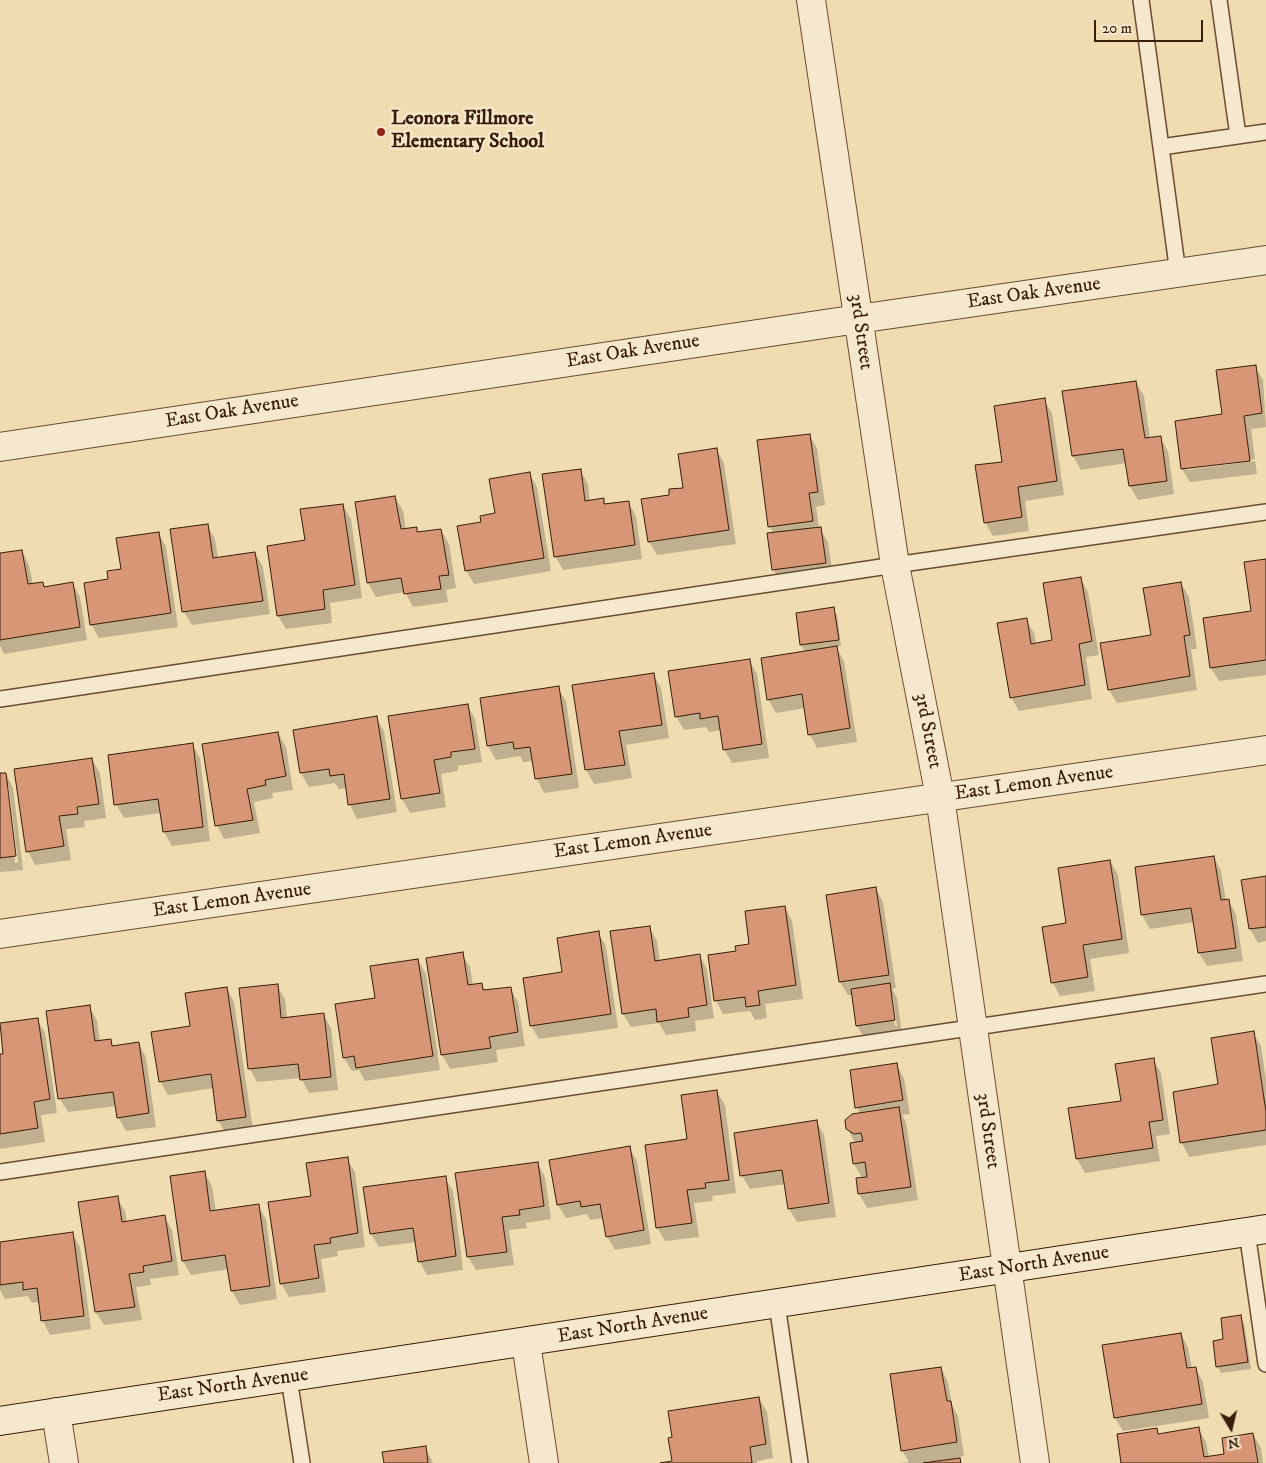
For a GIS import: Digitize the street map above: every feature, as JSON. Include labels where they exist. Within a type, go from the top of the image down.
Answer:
[{"type":"street","name":"3rd Street","points":[[811,0],[895,565],[940,798],[971,1026],[1035,1463]]},
{"type":"street","name":"East Oak Avenue","points":[[0,447],[1266,260]]},
{"type":"street","name":"East Lemon Avenue","points":[[0,934],[1266,750]]},
{"type":"street","name":"East North Avenue","points":[[0,1421],[526,1343],[1256,1231]]},
{"type":"street","points":[[526,1343],[544,1463]]},
{"type":"street","points":[[56,1412],[64,1463]]},
{"type":"lane","points":[[1141,0],[1178,273]]},
{"type":"lane","points":[[1219,0],[1238,136]]},
{"type":"lane","points":[[1161,147],[1266,132]]},
{"type":"lane","points":[[0,699],[895,565],[1266,512]]},
{"type":"lane","points":[[0,1172],[971,1026],[1266,984]]},
{"type":"lane","points":[[1256,1231],[1266,1364]]},
{"type":"lane","points":[[777,1304],[800,1463]]},
{"type":"lane","points":[[289,1378],[302,1463]]},
{"type":"building","points":[[1256,365],[1262,413],[1244,416],[1250,461],[1181,469],[1175,421],[1222,414],[1216,370]]},
{"type":"building","points":[[1136,381],[1145,438],[1161,436],[1167,481],[1129,486],[1123,449],[1072,456],[1062,391]]},
{"type":"building","points":[[1045,398],[1057,481],[1018,487],[1022,517],[984,523],[975,465],[1002,462],[994,406]]},
{"type":"building","points":[[810,434],[818,492],[809,493],[813,521],[768,527],[757,440]]},
{"type":"building","points":[[717,448],[729,530],[648,542],[641,499],[669,495],[669,489],[683,488],[678,454]]},
{"type":"building","points":[[581,469],[585,501],[604,498],[604,504],[629,501],[635,545],[554,557],[542,474]]},
{"type":"building","points":[[530,472],[544,558],[465,571],[457,526],[481,522],[480,516],[495,513],[489,479]]},
{"type":"building","points":[[395,496],[401,529],[417,527],[417,532],[441,529],[449,575],[439,576],[441,589],[404,594],[401,578],[367,583],[355,502]]},
{"type":"building","points":[[343,504],[355,585],[323,590],[325,609],[277,616],[267,546],[305,540],[300,509]]},
{"type":"building","points":[[208,524],[213,558],[255,552],[263,601],[182,612],[170,529]]},
{"type":"building","points":[[821,527],[826,563],[772,570],[767,533]]},
{"type":"building","points":[[159,532],[171,613],[90,625],[84,583],[108,579],[107,571],[121,569],[116,538]]},
{"type":"building","points":[[22,550],[28,584],[43,582],[44,587],[73,582],[80,627],[0,640],[0,553]]},
{"type":"building","points":[[1266,559],[1266,660],[1210,668],[1203,618],[1251,611],[1244,562]]},
{"type":"building","points":[[1081,577],[1092,641],[1079,644],[1085,685],[1010,698],[997,623],[1027,618],[1031,644],[1052,640],[1043,583]]},
{"type":"building","points":[[1181,582],[1190,635],[1184,636],[1190,676],[1108,690],[1100,643],[1151,635],[1143,588]]},
{"type":"building","points":[[834,607],[839,640],[800,645],[796,613]]},
{"type":"building","points":[[837,646],[850,728],[808,735],[802,694],[767,700],[761,658]]},
{"type":"building","points":[[750,659],[762,744],[723,750],[718,716],[700,719],[700,713],[675,717],[668,671]]},
{"type":"building","points":[[654,673],[662,725],[619,731],[625,765],[585,770],[572,685]]},
{"type":"building","points":[[559,686],[572,774],[535,779],[530,747],[514,749],[513,742],[487,746],[480,698]]},
{"type":"building","points":[[468,704],[475,749],[451,752],[451,757],[434,760],[440,793],[401,799],[388,716]]},
{"type":"building","points":[[377,716],[390,799],[348,805],[344,774],[330,776],[329,769],[300,773],[293,730]]},
{"type":"building","points":[[278,732],[286,776],[265,780],[266,785],[247,789],[253,820],[215,826],[202,744]]},
{"type":"building","points":[[193,743],[203,827],[163,832],[158,799],[114,805],[108,755]]},
{"type":"building","points":[[92,758],[99,804],[77,807],[78,814],[59,816],[64,846],[26,852],[14,769]]},
{"type":"building","points":[[0,773],[6,773],[16,856],[0,858]]},
{"type":"building","points":[[1214,856],[1221,900],[1229,899],[1236,948],[1198,953],[1191,908],[1141,915],[1135,867]]},
{"type":"building","points":[[1110,860],[1122,939],[1083,945],[1088,977],[1051,983],[1042,927],[1066,923],[1058,868]]},
{"type":"building","points":[[1266,876],[1266,927],[1249,929],[1241,880]]},
{"type":"building","points":[[876,887],[889,975],[839,982],[826,895]]},
{"type":"building","points":[[785,906],[796,985],[758,991],[760,1005],[746,1007],[745,997],[714,1001],[708,955],[736,951],[735,946],[749,944],[745,911]]},
{"type":"building","points":[[650,926],[655,961],[700,954],[707,1005],[688,1008],[689,1017],[657,1022],[656,1009],[622,1014],[610,931]]},
{"type":"building","points":[[599,931],[611,1014],[530,1026],[523,978],[562,972],[557,938]]},
{"type":"building","points":[[463,952],[468,985],[482,983],[483,990],[511,987],[518,1032],[489,1037],[491,1048],[441,1055],[426,958]]},
{"type":"building","points":[[418,959],[433,1056],[356,1068],[354,1056],[343,1058],[335,1004],[375,998],[370,966]]},
{"type":"building","points":[[890,983],[895,1020],[856,1026],[851,989]]},
{"type":"building","points":[[278,984],[281,1018],[324,1013],[331,1077],[300,1080],[298,1064],[248,1069],[239,988]]},
{"type":"building","points":[[227,987],[246,1117],[217,1121],[211,1074],[159,1082],[151,1032],[190,1026],[185,993]]},
{"type":"building","points":[[90,1005],[95,1041],[111,1039],[112,1046],[139,1042],[149,1113],[117,1118],[113,1092],[58,1099],[46,1011]]},
{"type":"building","points":[[38,1018],[50,1099],[34,1102],[38,1128],[0,1134],[0,1054],[3,1054],[0,1023]]},
{"type":"building","points":[[1254,1031],[1266,1112],[1266,1130],[1180,1143],[1173,1092],[1218,1084],[1211,1038]]},
{"type":"building","points":[[1154,1058],[1163,1120],[1149,1122],[1153,1148],[1076,1159],[1068,1108],[1121,1101],[1115,1064]]},
{"type":"building","points":[[897,1063],[903,1100],[855,1108],[850,1070]]},
{"type":"building","points":[[717,1090],[729,1180],[705,1183],[706,1188],[687,1190],[692,1223],[656,1228],[645,1145],[687,1139],[681,1095]]},
{"type":"building","points":[[899,1107],[911,1187],[858,1194],[856,1178],[867,1177],[865,1162],[853,1164],[850,1143],[863,1141],[861,1133],[854,1134],[846,1129],[845,1120],[852,1114]]},
{"type":"building","points":[[817,1120],[829,1203],[788,1209],[782,1170],[740,1176],[734,1133]]},
{"type":"building","points":[[630,1146],[644,1230],[606,1237],[600,1204],[581,1207],[580,1201],[557,1205],[549,1160]]},
{"type":"building","points":[[348,1157],[358,1233],[330,1238],[331,1243],[314,1245],[319,1278],[280,1284],[268,1202],[311,1196],[306,1163]]},
{"type":"building","points":[[538,1162],[544,1206],[519,1210],[520,1215],[502,1217],[507,1252],[467,1257],[455,1173]]},
{"type":"building","points":[[205,1171],[210,1211],[259,1204],[270,1286],[231,1291],[225,1255],[182,1261],[170,1176]]},
{"type":"building","points":[[446,1176],[456,1256],[418,1262],[413,1228],[370,1234],[363,1187]]},
{"type":"building","points":[[118,1196],[122,1222],[165,1215],[172,1261],[143,1266],[144,1272],[129,1274],[135,1307],[95,1312],[78,1202]]},
{"type":"building","points":[[73,1232],[84,1316],[41,1321],[37,1288],[23,1290],[23,1282],[0,1285],[0,1242]]},
{"type":"building","points":[[1241,1315],[1248,1362],[1216,1367],[1213,1341],[1223,1339],[1221,1318]]},
{"type":"building","points":[[1181,1333],[1187,1368],[1196,1367],[1202,1404],[1114,1418],[1102,1345]]},
{"type":"building","points":[[941,1367],[947,1401],[951,1401],[957,1442],[901,1451],[890,1374]]},
{"type":"building","points":[[759,1397],[766,1444],[750,1447],[752,1463],[660,1463],[672,1461],[668,1438],[672,1437],[668,1411]]},
{"type":"building","points":[[1199,1427],[1204,1457],[1224,1454],[1222,1438],[1253,1433],[1258,1463],[1121,1463],[1117,1434],[1157,1428],[1158,1434]]},
{"type":"building","points":[[426,1446],[428,1463],[384,1463],[382,1452]]},
{"type":"building","points":[[960,1458],[961,1463],[923,1463]]},
{"type":"place","name":"Leonora Fillmore Elementary School","points":[[381,132]]}]
